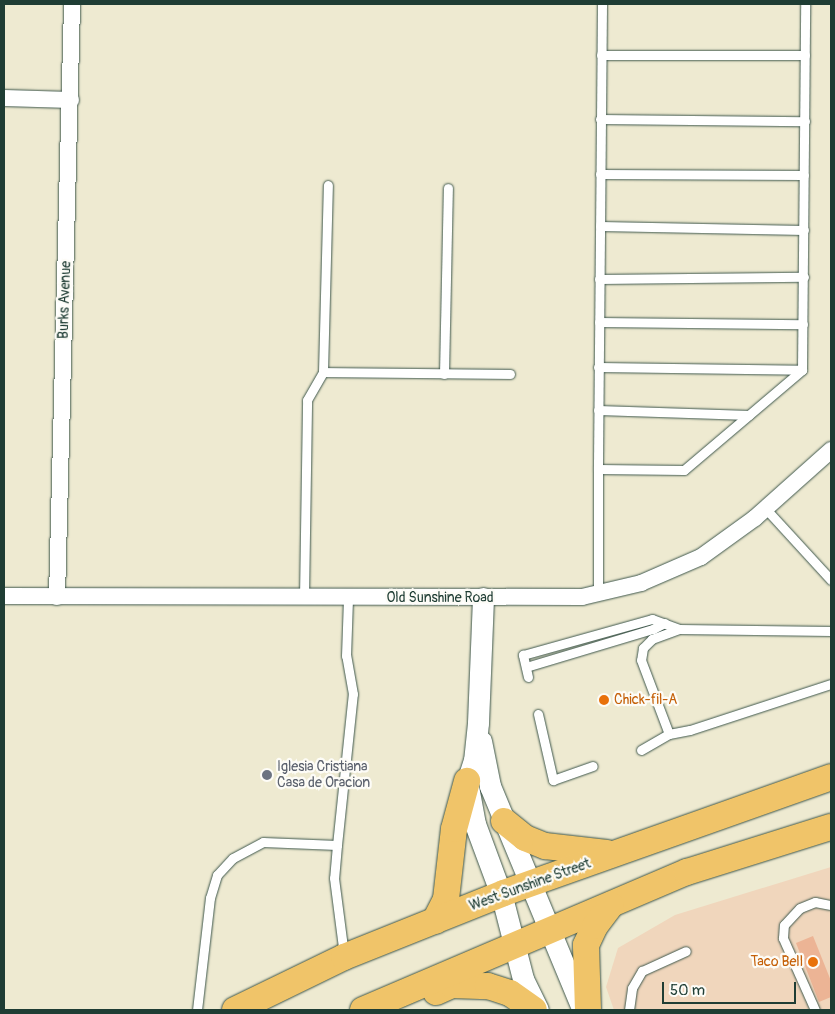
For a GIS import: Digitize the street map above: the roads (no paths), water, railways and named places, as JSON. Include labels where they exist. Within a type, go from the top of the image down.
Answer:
[{"type":"main road","name":"West Sunshine Street","points":[[235,1010],[344,957],[501,894],[831,777]]},
{"type":"main road","points":[[435,921],[446,899],[454,829],[467,780]]},
{"type":"main road","points":[[504,821],[525,838],[545,846],[594,853],[618,853]]},
{"type":"main road","points":[[363,1010],[687,872],[831,828]]},
{"type":"main road","points":[[588,1010],[586,945],[595,926],[611,905]]},
{"type":"main road","points":[[389,1010],[452,986],[478,984],[510,993],[536,1010]]},
{"type":"street","name":"Burks Avenue","points":[[57,597],[72,4]]},
{"type":"street","points":[[4,98],[71,100]]},
{"type":"street","name":"Old Sunshine Road","points":[[4,596],[582,597],[641,583],[701,557],[766,509],[831,450]]},
{"type":"street","points":[[483,598],[478,723],[474,760],[467,780],[475,824],[501,894],[516,945],[523,979],[536,1010]]},
{"type":"street","points":[[478,723],[490,786],[583,1010]]},
{"type":"lane","points":[[598,592],[598,367],[602,4]]},
{"type":"lane","points":[[598,469],[684,470],[802,370],[806,4]]},
{"type":"lane","points":[[601,55],[805,56]]},
{"type":"lane","points":[[600,119],[805,121]]},
{"type":"lane","points":[[600,174],[804,175]]},
{"type":"lane","points":[[304,597],[307,400],[323,372],[328,185]]},
{"type":"lane","points":[[444,374],[448,188]]},
{"type":"lane","points":[[600,226],[804,230]]},
{"type":"lane","points":[[599,279],[804,277]]},
{"type":"lane","points":[[599,322],[803,324]]},
{"type":"lane","points":[[598,367],[802,370]]},
{"type":"lane","points":[[323,372],[510,374]]},
{"type":"lane","points":[[598,410],[749,415]]},
{"type":"lane","points":[[766,509],[831,580]]},
{"type":"lane","points":[[344,957],[334,878],[353,694],[346,656],[348,598]]},
{"type":"lane","points":[[527,672],[523,655],[652,619],[665,622],[679,629]]},
{"type":"lane","points":[[669,734],[641,660],[644,648],[652,639],[679,629],[831,631]]},
{"type":"lane","points":[[641,750],[669,734],[690,730],[831,684]]},
{"type":"lane","points":[[538,714],[552,780],[593,766]]},
{"type":"lane","points":[[198,1010],[210,898],[217,874],[233,858],[263,842],[337,845]]},
{"type":"lane","points":[[815,1010],[783,938],[784,925],[800,908],[815,902],[831,905]]},
{"type":"lane","points":[[629,1010],[632,988],[642,971],[686,951]]},
{"type":"place","name":"Chick-fil-A","points":[[604,700]]},
{"type":"place","name":"Iglesia Cristiana Casa de Oracion","points":[[267,775]]},
{"type":"place","name":"Taco Bell","points":[[813,962]]}]
